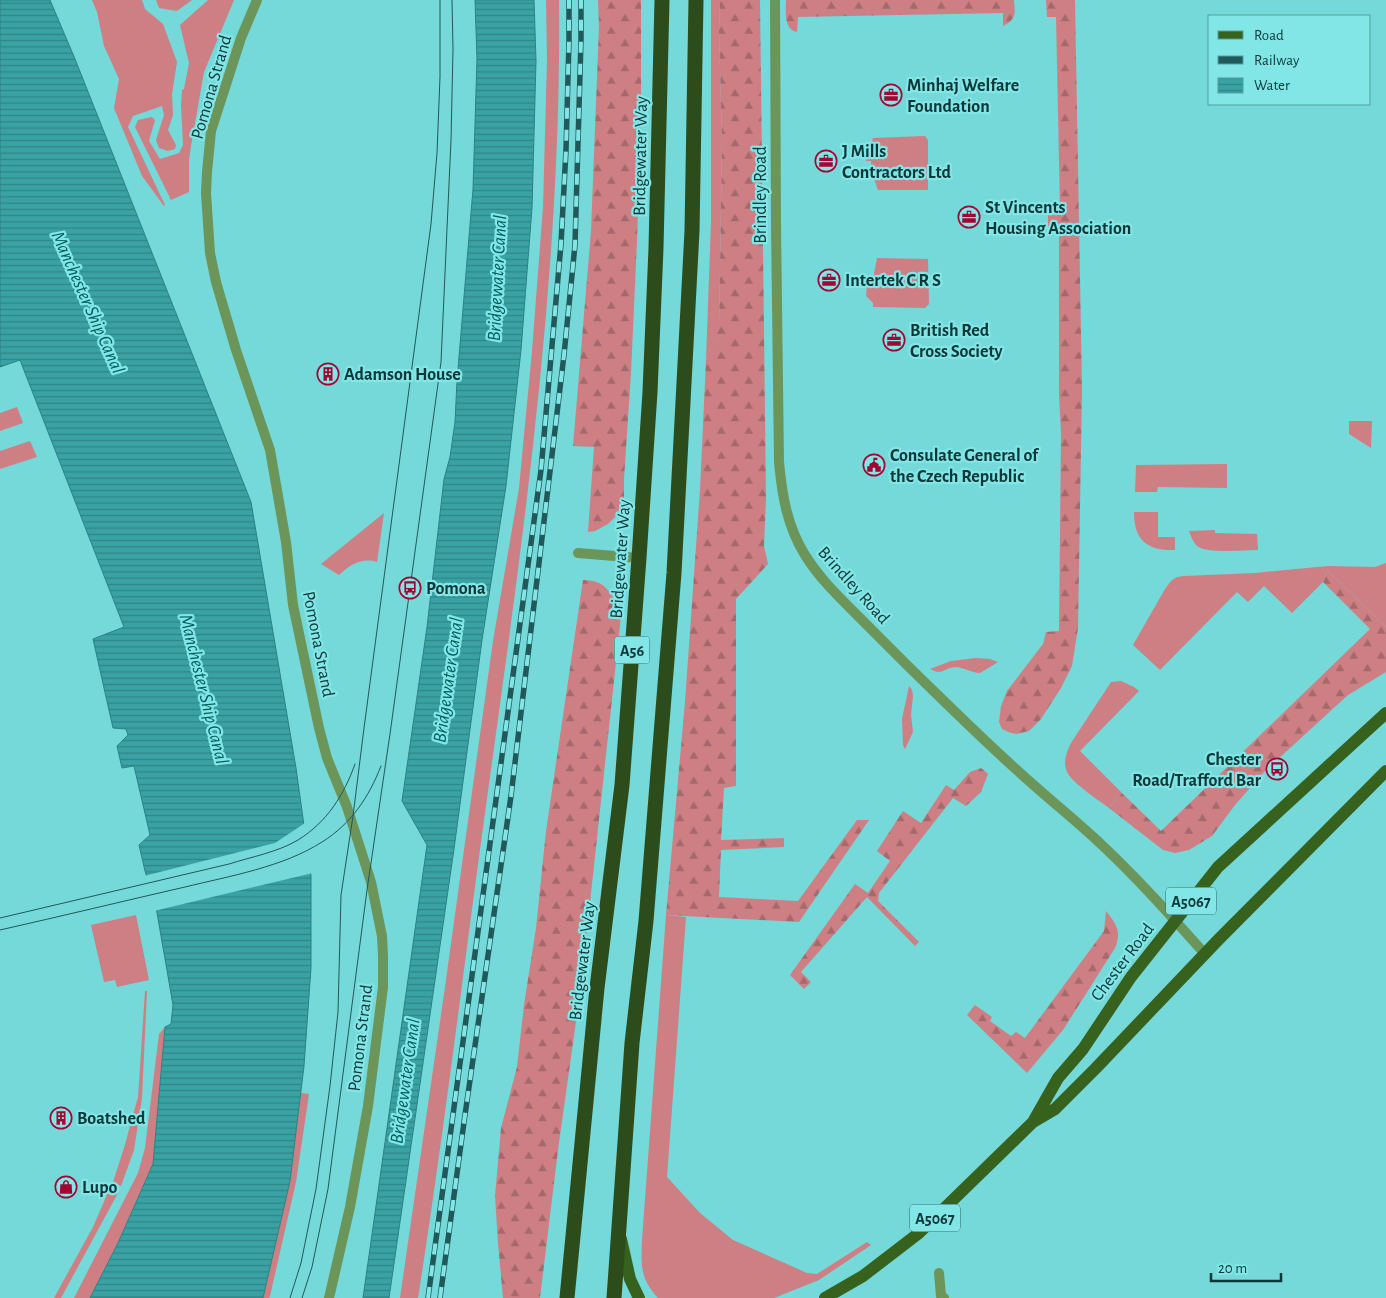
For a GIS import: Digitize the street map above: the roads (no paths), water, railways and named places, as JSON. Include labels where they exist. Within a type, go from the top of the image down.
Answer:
[{"type":"highway","name":"Bridgewater Way","points":[[567,1298],[597,988],[622,785],[639,558],[650,392],[656,258],[662,0]]},
{"type":"highway","name":"A56","points":[[614,1298],[632,1043],[646,921],[677,515],[692,231],[696,0]]},
{"type":"main road","name":"Chester Road","points":[[1033,1122],[1058,1078],[1082,1049],[1131,977],[1218,867],[1386,712]]},
{"type":"main road","name":"Chester Road","points":[[825,1298],[863,1276],[919,1233],[1033,1122],[1055,1109],[1386,771]]},
{"type":"main road","points":[[619,1229],[630,1279],[639,1298]]},
{"type":"street","name":"Pomona Strand","points":[[257,0],[238,46],[211,131],[206,193],[210,253],[216,282],[270,450],[286,542],[293,605],[318,728],[327,758],[347,807],[371,882],[384,956],[383,987],[368,1106],[350,1206],[329,1298]]},
{"type":"street","name":"Brindley Road","points":[[775,0],[779,462],[785,509],[794,536],[804,555],[822,579],[881,640],[1005,759],[1104,847],[1145,888],[1205,954]]},
{"type":"street","points":[[578,553],[639,558]]},
{"type":"street","points":[[939,1274],[941,1297]]},
{"type":"water","name":"Manchester Ship Canal","points":[[0,0],[50,0],[251,502],[296,768],[311,876],[311,968],[304,1066],[290,1181],[263,1298],[90,1298],[118,1243],[153,1164],[165,1027],[171,1024],[173,1005],[156,907],[139,845],[150,835],[134,766],[122,768],[117,746],[128,735],[126,729],[113,728],[93,639],[124,627],[20,360],[0,367]]},
{"type":"water","name":"Bridgewater Canal","points":[[475,0],[534,0],[536,61],[532,208],[521,350],[506,486],[482,640],[454,849],[389,1298],[363,1298],[427,845],[402,801],[427,627],[444,479],[450,457],[455,422],[473,189],[477,59]]},
{"type":"tram line","points":[[290,1298],[301,1263],[316,1189],[330,1086],[338,1012],[341,895],[431,224],[437,153],[440,77],[440,0]]},
{"type":"tram line","points":[[302,1298],[312,1267],[328,1189],[367,890],[441,362],[451,140],[452,0]]},
{"type":"tram line","points":[[0,918],[229,864],[282,848],[308,833],[326,816],[340,797],[355,764]]},
{"type":"tram line","points":[[0,930],[238,875],[307,851],[342,827],[358,809],[371,788],[381,766]]},
{"type":"railway","points":[[428,1298],[541,470],[561,244],[566,150],[569,0]]},
{"type":"railway","points":[[440,1298],[511,796],[564,355],[575,245],[581,0]]},
{"type":"place","name":"Minhaj Welfare Foundation","points":[[891,95]]},
{"type":"place","name":"J Mills Contractors Ltd","points":[[826,161]]},
{"type":"place","name":"St Vincents Housing Association","points":[[969,217]]},
{"type":"place","name":"Intertek C R S","points":[[829,280]]},
{"type":"place","name":"British Red Cross Society","points":[[894,340]]},
{"type":"place","name":"Adamson House","points":[[328,374]]},
{"type":"place","name":"Consulate General of the Czech Republic","points":[[874,465]]},
{"type":"place","name":"Pomona","points":[[410,588]]},
{"type":"place","name":"Chester Road/Trafford Bar","points":[[1277,769]]},
{"type":"place","name":"Boatshed","points":[[61,1118]]},
{"type":"place","name":"Lupo","points":[[66,1187]]}]
